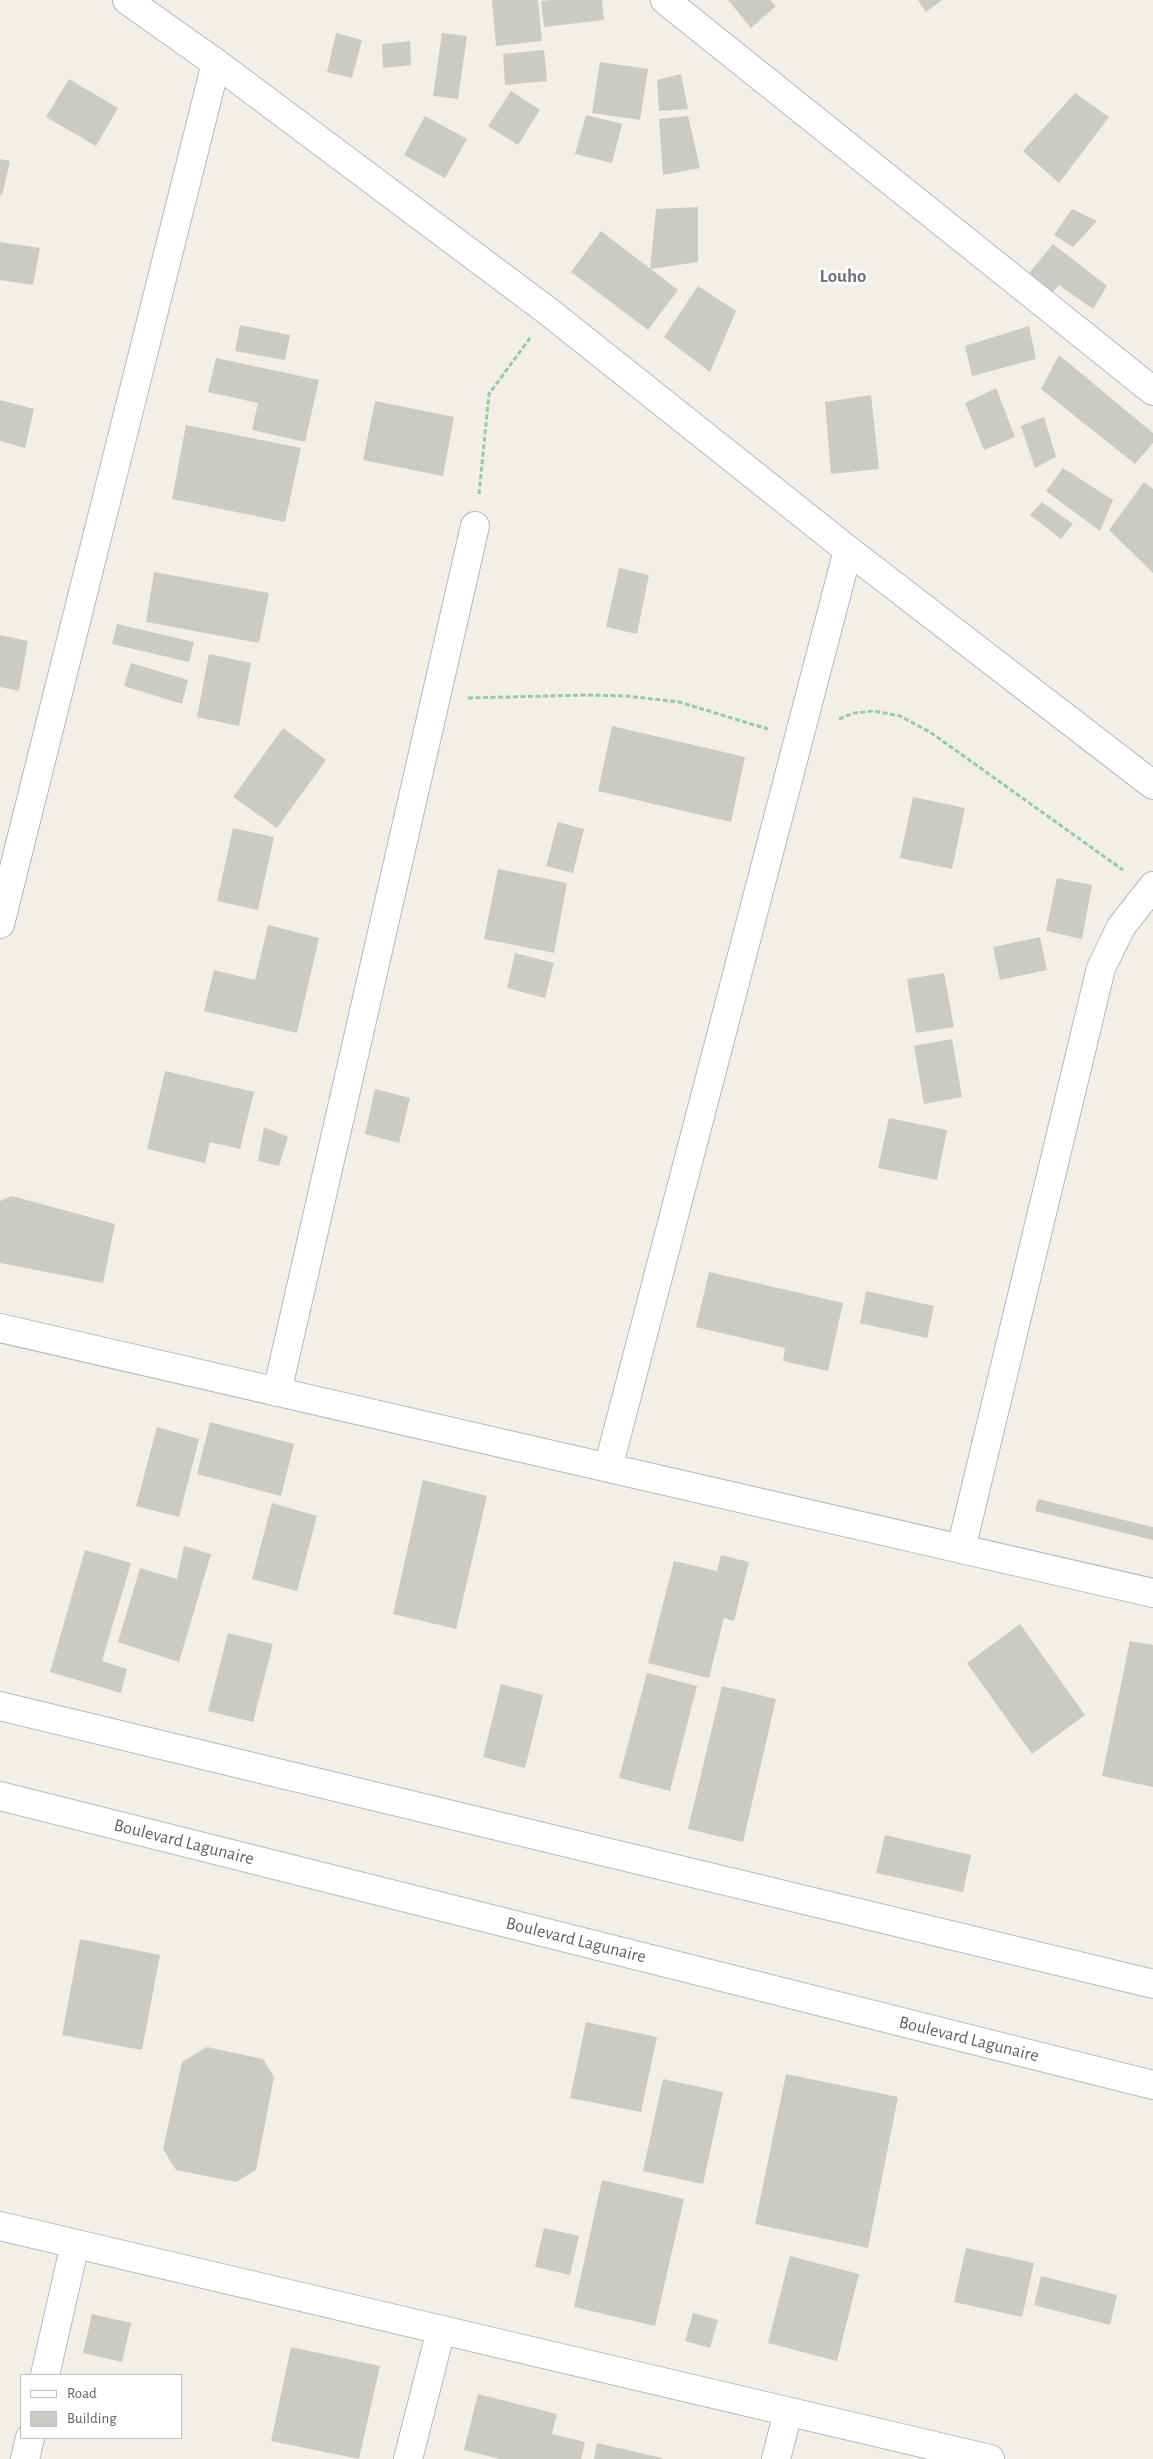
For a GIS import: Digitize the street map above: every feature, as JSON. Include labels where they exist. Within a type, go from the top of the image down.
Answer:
[{"type":"street","points":[[127,0],[216,63],[549,312],[848,550],[1153,785]]},
{"type":"street","points":[[665,0],[1153,391]]},
{"type":"street","points":[[0,924],[216,63]]},
{"type":"street","points":[[276,1392],[475,526]]},
{"type":"street","points":[[608,1468],[848,550]]},
{"type":"street","points":[[960,1549],[1101,968],[1121,928],[1153,886]]},
{"type":"street","points":[[0,1328],[1153,1593]]},
{"type":"street","points":[[0,1706],[1153,1984]]},
{"type":"street","name":"Boulevard Lagunaire","points":[[0,1796],[1153,2085]]},
{"type":"street","points":[[0,2226],[990,2459]]},
{"type":"street","points":[[44,2374],[74,2244]]},
{"type":"street","points":[[408,2459],[441,2330]]},
{"type":"street","points":[[776,2459],[788,2412]]},
{"type":"street","points":[[25,2459],[30,2439]]},
{"type":"path","points":[[475,526],[489,394],[549,312]]},
{"type":"building","points":[[492,0],[538,0],[542,41],[496,46]]},
{"type":"building","points":[[602,0],[604,20],[544,27],[541,1]]},
{"type":"building","points":[[728,0],[770,0],[776,6],[751,28]]},
{"type":"building","points":[[918,0],[942,0],[926,12]]},
{"type":"building","points":[[336,33],[362,40],[352,78],[327,72]]},
{"type":"building","points":[[442,33],[467,36],[458,99],[433,96]]},
{"type":"building","points":[[410,41],[411,65],[383,68],[382,44]]},
{"type":"building","points":[[544,50],[547,81],[505,85],[503,54]]},
{"type":"building","points":[[600,62],[648,69],[640,120],[592,113]]},
{"type":"building","points":[[681,74],[688,109],[659,111],[657,80]]},
{"type":"building","points":[[69,79],[118,108],[96,146],[46,117]]},
{"type":"building","points":[[511,91],[540,110],[518,145],[488,126]]},
{"type":"building","points":[[1075,93],[1109,117],[1059,183],[1023,151]]},
{"type":"building","points":[[586,115],[622,124],[612,163],[575,154]]},
{"type":"building","points":[[425,116],[467,139],[445,178],[404,155]]},
{"type":"building","points":[[688,116],[700,168],[663,175],[659,119]]},
{"type":"building","points":[[0,159],[10,161],[2,195],[0,194]]},
{"type":"building","points":[[698,207],[698,262],[650,269],[656,209]]},
{"type":"building","points":[[1072,209],[1097,221],[1073,247],[1054,235]]},
{"type":"building","points":[[601,231],[678,290],[648,330],[571,272]]},
{"type":"building","points":[[0,242],[40,248],[33,285],[0,280]]},
{"type":"building","points":[[1053,244],[1107,286],[1093,309],[1059,285],[1052,293],[1029,273]]},
{"type":"building","points":[[698,286],[736,311],[710,372],[664,337]]},
{"type":"building","points":[[240,325],[290,335],[285,360],[235,351]]},
{"type":"building","points":[[1029,326],[1036,359],[972,376],[965,346]]},
{"type":"building","points":[[1059,355],[1153,433],[1153,443],[1135,464],[1041,389]]},
{"type":"building","points":[[216,358],[319,380],[305,442],[252,430],[258,403],[208,392]]},
{"type":"building","points":[[996,388],[1015,437],[984,450],[965,403]]},
{"type":"building","points":[[871,395],[879,469],[831,474],[825,402]]},
{"type":"building","points":[[0,400],[34,409],[25,448],[0,441]]},
{"type":"building","points":[[375,401],[454,417],[443,476],[363,460]]},
{"type":"building","points":[[1044,417],[1056,457],[1035,468],[1021,426]]},
{"type":"building","points":[[186,425],[301,448],[285,522],[172,499]]},
{"type":"building","points":[[1063,468],[1113,500],[1100,531],[1046,491]]},
{"type":"building","points":[[1144,482],[1153,489],[1153,573],[1109,530]]},
{"type":"building","points":[[1042,502],[1073,524],[1061,539],[1030,515]]},
{"type":"building","points":[[619,568],[649,575],[637,634],[606,627]]},
{"type":"building","points":[[154,572],[269,593],[259,643],[146,622]]},
{"type":"building","points":[[117,624],[194,642],[189,662],[112,644]]},
{"type":"building","points":[[0,635],[28,641],[19,691],[0,687]]},
{"type":"building","points":[[209,654],[251,663],[239,726],[197,717]]},
{"type":"building","points":[[131,663],[188,680],[182,704],[124,686]]},
{"type":"building","points":[[612,726],[745,757],[731,822],[598,791]]},
{"type":"building","points":[[283,728],[326,760],[277,828],[233,797]]},
{"type":"building","points":[[913,797],[965,808],[952,869],[900,858]]},
{"type":"building","points":[[558,822],[584,829],[573,873],[546,866]]},
{"type":"building","points":[[233,828],[274,837],[258,910],[217,901]]},
{"type":"building","points":[[498,869],[567,883],[554,953],[484,939]]},
{"type":"building","points":[[1057,878],[1092,885],[1082,939],[1046,931]]},
{"type":"building","points":[[268,925],[319,938],[297,1033],[204,1011],[214,970],[255,980]]},
{"type":"building","points":[[1040,937],[1047,970],[1000,980],[993,947]]},
{"type":"building","points":[[515,953],[554,963],[545,998],[507,988]]},
{"type":"building","points":[[944,973],[954,1027],[916,1033],[907,979]]},
{"type":"building","points":[[952,1039],[962,1097],[924,1104],[914,1046]]},
{"type":"building","points":[[165,1071],[254,1092],[240,1149],[210,1142],[205,1163],[147,1149]]},
{"type":"building","points":[[375,1089],[410,1098],[399,1143],[365,1134]]},
{"type":"building","points":[[889,1118],[947,1130],[937,1180],[878,1168]]},
{"type":"building","points":[[264,1127],[288,1137],[279,1166],[258,1161]]},
{"type":"building","points":[[12,1196],[115,1224],[103,1283],[0,1263],[0,1201]]},
{"type":"building","points":[[709,1272],[843,1303],[828,1371],[783,1361],[785,1348],[696,1327]]},
{"type":"building","points":[[866,1291],[934,1306],[927,1338],[860,1323]]},
{"type":"building","points":[[210,1422],[294,1444],[281,1496],[197,1474]]},
{"type":"building","points":[[157,1427],[199,1439],[179,1517],[136,1506]]},
{"type":"building","points":[[423,1480],[487,1496],[456,1629],[393,1614]]},
{"type":"building","points":[[1038,1499],[1153,1527],[1153,1540],[1035,1511]]},
{"type":"building","points":[[272,1503],[317,1516],[297,1591],[252,1579]]},
{"type":"building","points":[[184,1546],[211,1554],[179,1662],[118,1642],[140,1568],[177,1579]]},
{"type":"building","points":[[85,1550],[131,1563],[102,1661],[127,1669],[121,1693],[50,1672]]},
{"type":"building","points":[[721,1555],[749,1562],[734,1621],[724,1618],[709,1678],[648,1663],[674,1561],[717,1571]]},
{"type":"building","points":[[1020,1624],[1085,1715],[1032,1754],[967,1663]]},
{"type":"building","points":[[228,1633],[273,1644],[253,1722],[208,1711]]},
{"type":"building","points":[[1130,1641],[1153,1645],[1153,1787],[1102,1776]]},
{"type":"building","points":[[647,1673],[697,1686],[670,1791],[619,1778]]},
{"type":"building","points":[[501,1684],[543,1695],[525,1768],[483,1757]]},
{"type":"building","points":[[722,1686],[776,1699],[743,1842],[688,1829]]},
{"type":"building","points":[[885,1835],[971,1855],[963,1892],[876,1873]]},
{"type":"building","points":[[80,1939],[160,1955],[142,2050],[62,2035]]},
{"type":"building","points":[[586,2022],[657,2037],[641,2112],[570,2098]]},
{"type":"building","points":[[207,2047],[263,2059],[274,2077],[256,2170],[236,2182],[176,2170],[163,2149],[182,2062]]},
{"type":"building","points":[[786,2074],[898,2097],[868,2248],[755,2224]]},
{"type":"building","points":[[663,2079],[723,2092],[703,2184],[643,2171]]},
{"type":"building","points":[[602,2180],[684,2199],[655,2326],[574,2307]]},
{"type":"building","points":[[544,2228],[579,2236],[570,2275],[535,2267]]},
{"type":"building","points":[[966,2248],[1034,2263],[1022,2317],[954,2302]]},
{"type":"building","points":[[790,2256],[859,2274],[837,2361],[768,2343]]},
{"type":"building","points":[[1041,2276],[1117,2295],[1110,2325],[1034,2305]]},
{"type":"building","points":[[693,2313],[718,2320],[710,2348],[685,2341]]},
{"type":"building","points":[[92,2314],[131,2323],[122,2362],[83,2353]]},
{"type":"building","points":[[291,2347],[380,2366],[359,2459],[271,2441]]},
{"type":"building","points":[[478,2394],[557,2414],[552,2434],[585,2442],[581,2459],[500,2459],[464,2450]]},
{"type":"building","points":[[597,2443],[662,2458],[662,2459],[594,2459]]},
{"type":"district","name":"Louho","points":[[843,276]]}]
